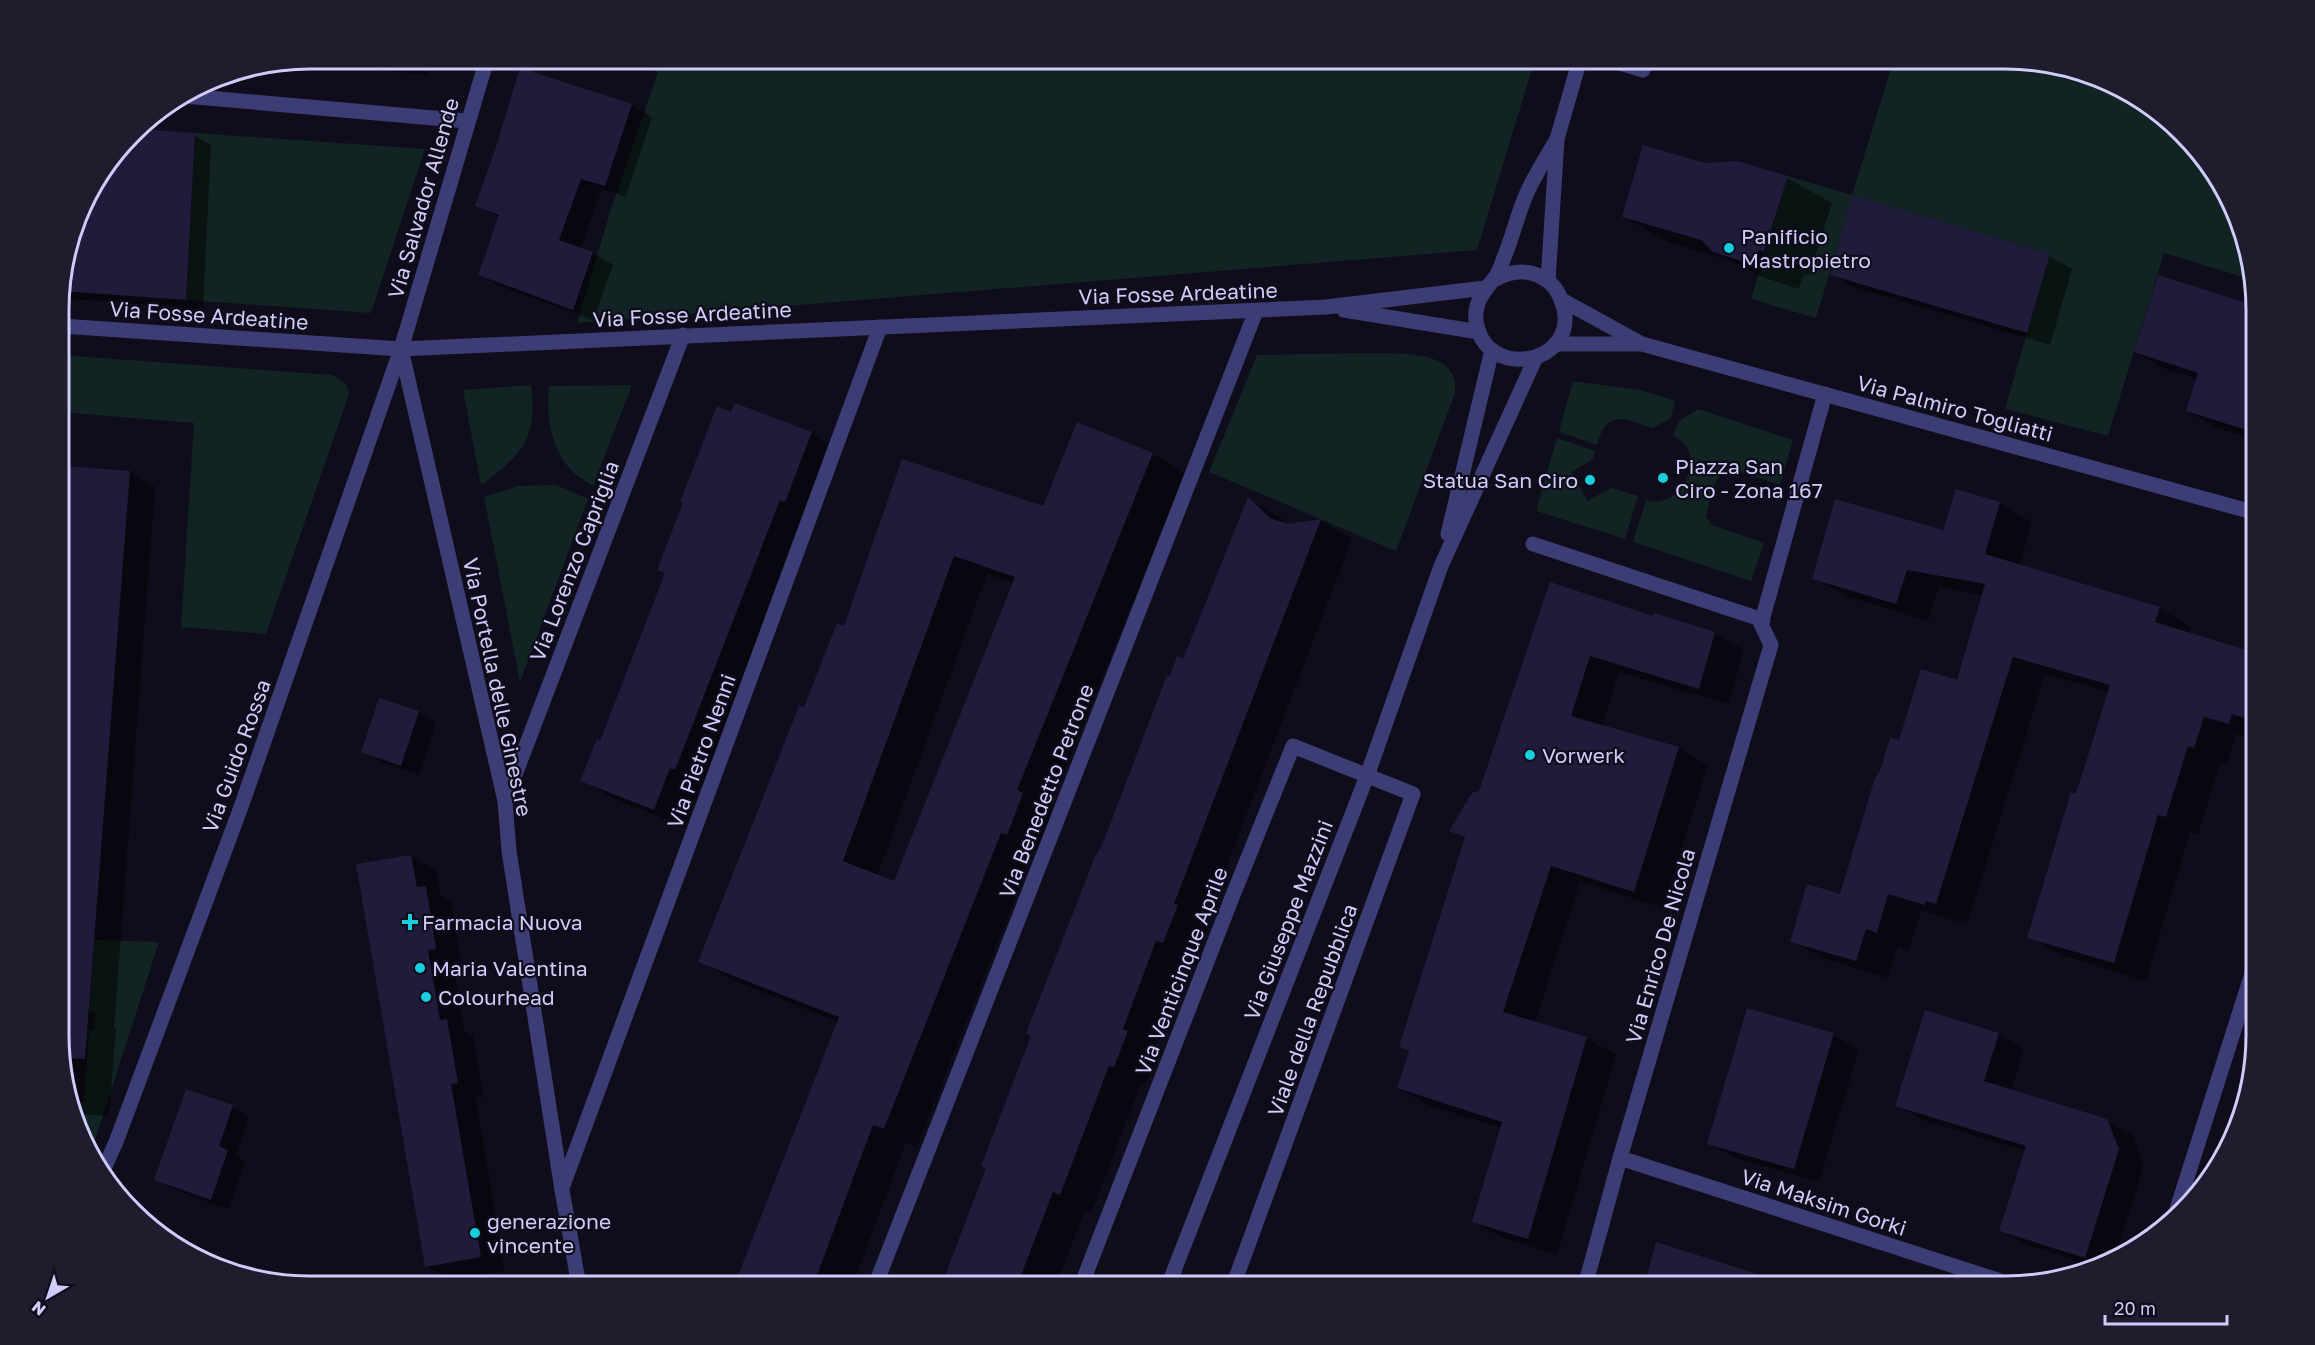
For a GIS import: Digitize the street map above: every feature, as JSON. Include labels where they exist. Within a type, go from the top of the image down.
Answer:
[{"type":"street","name":"Via Salvador Allende","points":[[401,349],[484,69]]},
{"type":"street","points":[[1548,281],[1557,139],[1577,69]]},
{"type":"street","points":[[198,97],[467,121]]},
{"type":"street","points":[[1326,308],[1490,284],[1504,274],[1519,271],[1535,274],[1548,281],[1562,300],[1565,315],[1563,330],[1555,344],[1536,357],[1525,360],[1502,357],[1484,342],[1479,332],[1476,309],[1490,284],[1504,259],[1526,196],[1557,139]]},
{"type":"street","name":"Via Palmiro Togliatti","points":[[1562,300],[1642,344],[2246,510]]},
{"type":"street","points":[[1326,308],[1479,332]]},
{"type":"street","name":"Via Fosse Ardeatine","points":[[69,327],[401,349],[1326,308]]},
{"type":"street","name":"Via Benedetto Petrone","points":[[879,1276],[1256,310]]},
{"type":"street","name":"Via Pietro Nenni","points":[[562,1190],[880,327]]},
{"type":"street","name":"Via Lorenzo Capriglia","points":[[505,801],[683,336]]},
{"type":"street","name":"Via Palmiro Togliatti","points":[[1555,344],[1642,344]]},
{"type":"street","name":"Via Portella delle Ginestre","points":[[401,349],[505,801],[509,851],[577,1276]]},
{"type":"street","name":"Via Guido Rossa","points":[[106,1163],[241,807],[401,349]]},
{"type":"street","name":"Via Giuseppe Mazzini","points":[[1441,566],[1492,350]]},
{"type":"street","name":"Via Giuseppe Mazzini","points":[[1172,1276],[1367,776],[1441,566],[1536,357]]},
{"type":"street","points":[[1533,544],[1762,620],[1825,394]]},
{"type":"street","name":"Via Enrico De Nicola","points":[[1588,1276],[1620,1158],[1771,645],[1761,624],[1762,620]]},
{"type":"street","name":"Via Venticinque Aprile","points":[[1085,1276],[1293,746],[1367,776]]},
{"type":"street","name":"Viale della Repubblica","points":[[1237,1276],[1413,794],[1367,776]]},
{"type":"street","points":[[2180,1200],[2246,992]]},
{"type":"street","name":"Via Maksim Gorki","points":[[1620,1158],[1985,1276]]},
{"type":"green space","points":[[650,69],[1532,69],[1477,250],[577,323],[611,209],[658,72]]},
{"type":"green space","points":[[1891,69],[2005,69],[2036,71],[2067,77],[2097,87],[2125,101],[2152,119],[2186,151],[2214,190],[2228,218],[2238,248],[2244,277],[2164,253],[2108,436],[2005,409],[2050,254],[1853,196],[1816,318],[1751,299],[1788,176],[1852,195]]},
{"type":"green space","points":[[195,133],[425,149],[371,313],[186,300]]},
{"type":"green space","points":[[1359,353],[1421,356],[1447,367],[1454,378],[1455,393],[1396,551],[1209,472],[1257,355]]},
{"type":"green space","points":[[69,356],[332,375],[346,384],[349,394],[266,634],[181,627],[194,423],[69,413]]},
{"type":"green space","points":[[1573,381],[1640,390],[1675,401],[1671,418],[1653,428],[1625,420],[1611,421],[1601,433],[1597,445],[1559,432]]},
{"type":"green space","points":[[531,385],[532,419],[524,444],[507,464],[481,485],[463,390]]},
{"type":"green space","points":[[632,385],[593,486],[573,472],[555,443],[549,421],[549,386]]},
{"type":"green space","points":[[1698,409],[1793,440],[1780,485],[1732,469],[1721,475],[1711,495],[1706,516],[1712,525],[1764,543],[1751,581],[1633,542],[1646,500],[1659,501],[1670,497],[1680,489],[1687,478],[1690,454],[1684,444],[1673,436],[1679,421]]},
{"type":"green space","name":"Piazza San Ciro - Zona 167","points":[[1557,438],[1595,451],[1593,459],[1572,472],[1587,501],[1612,488],[1638,496],[1625,539],[1536,511]]},
{"type":"green space","points":[[556,485],[588,499],[520,682],[484,497],[518,486]]},
{"type":"green space","points":[[94,940],[159,942],[94,1142],[79,1102],[84,1102],[89,1030],[94,1030],[95,1013],[89,1013]]},
{"type":"building","points":[[520,69],[632,104],[605,186],[581,179],[559,240],[593,252],[573,310],[478,275],[499,215],[475,206]]},
{"type":"building","points":[[150,130],[195,133],[186,300],[70,292],[77,248],[87,218],[101,190],[119,163]]},
{"type":"building","points":[[1643,145],[1705,163],[1737,161],[1788,176],[1764,252],[1759,250],[1754,265],[1713,252],[1701,240],[1622,217]]},
{"type":"building","points":[[1852,195],[2050,254],[2027,333],[1830,275]]},
{"type":"building","points":[[2158,275],[2246,303],[2246,430],[2186,411],[2198,373],[2134,352]]},
{"type":"building","points":[[735,403],[812,432],[785,502],[780,500],[675,770],[670,768],[654,810],[580,781],[597,739],[600,741],[665,573],[657,570],[717,406],[731,412]]},
{"type":"building","points":[[1077,422],[1153,453],[1017,790],[1023,793],[1007,835],[1001,833],[884,1129],[873,1125],[817,1276],[738,1276],[839,1017],[698,962],[799,706],[804,707],[837,623],[844,626],[902,459],[1043,506]],"holes":[[[954,556],[1015,577],[894,881],[843,861]]]},
{"type":"building","points":[[69,466],[130,471],[85,1059],[71,1058],[69,1035]]},
{"type":"building","points":[[1956,489],[2000,502],[1985,554],[2160,607],[2155,622],[2246,650],[2246,718],[2232,714],[2229,724],[2204,717],[2194,748],[2188,746],[2166,817],[2158,815],[2114,963],[2027,938],[2071,792],[2076,794],[2110,685],[2013,657],[1936,904],[1926,901],[1925,905],[1888,894],[1877,933],[1866,929],[1856,961],[1790,942],[1807,884],[1840,894],[1875,778],[1880,771],[1890,738],[1899,740],[1921,669],[1957,680],[1985,584],[1907,570],[1896,604],[1812,579],[1835,499],[1943,530]]},
{"type":"building","points":[[1248,497],[1270,518],[1288,524],[1321,519],[1174,904],[1178,905],[1163,943],[1156,941],[1123,1029],[1128,1031],[1114,1067],[1109,1066],[1060,1195],[1053,1192],[1021,1276],[945,1276],[986,1168],[981,1166],[1031,1036],[1026,1033],[1095,857],[1103,843],[1167,675],[1170,676],[1177,656],[1183,659]]},
{"type":"building","points":[[1550,582],[1653,616],[1654,613],[1715,632],[1699,689],[1590,656],[1571,716],[1679,747],[1634,892],[1551,866],[1503,1012],[1587,1037],[1528,1239],[1472,1222],[1502,1122],[1397,1088],[1409,1051],[1399,1047],[1465,837],[1449,831],[1472,793],[1479,791]]},
{"type":"building","points":[[379,698],[419,711],[401,766],[361,752]]},
{"type":"building","points":[[411,855],[417,887],[426,886],[436,949],[428,950],[440,1020],[447,1019],[458,1083],[451,1084],[481,1257],[425,1267],[356,864]]},
{"type":"building","points":[[1747,1008],[1834,1033],[1794,1169],[1707,1144]]},
{"type":"building","points":[[1925,1010],[1999,1033],[1984,1081],[2107,1119],[2119,1149],[2085,1258],[1999,1231],[2026,1146],[1895,1106]]},
{"type":"building","points":[[186,1089],[233,1105],[219,1146],[228,1150],[211,1200],[154,1180]]},
{"type":"building","points":[[1656,1242],[1764,1276],[1647,1276]]},
{"type":"place","name":"Panificio Mastropietro","points":[[1729,248]]},
{"type":"place","name":"Piazza San Ciro - Zona 167","points":[[1663,478]]},
{"type":"place","name":"Statua San Ciro","points":[[1590,480]]},
{"type":"place","name":"Vorwerk","points":[[1530,755]]},
{"type":"place","name":"Farmacia Nuova","points":[[410,922]]},
{"type":"place","name":"Maria Valentina","points":[[420,968]]},
{"type":"place","name":"Colourhead","points":[[426,997]]},
{"type":"place","name":"generazione vincente","points":[[475,1233]]}]
